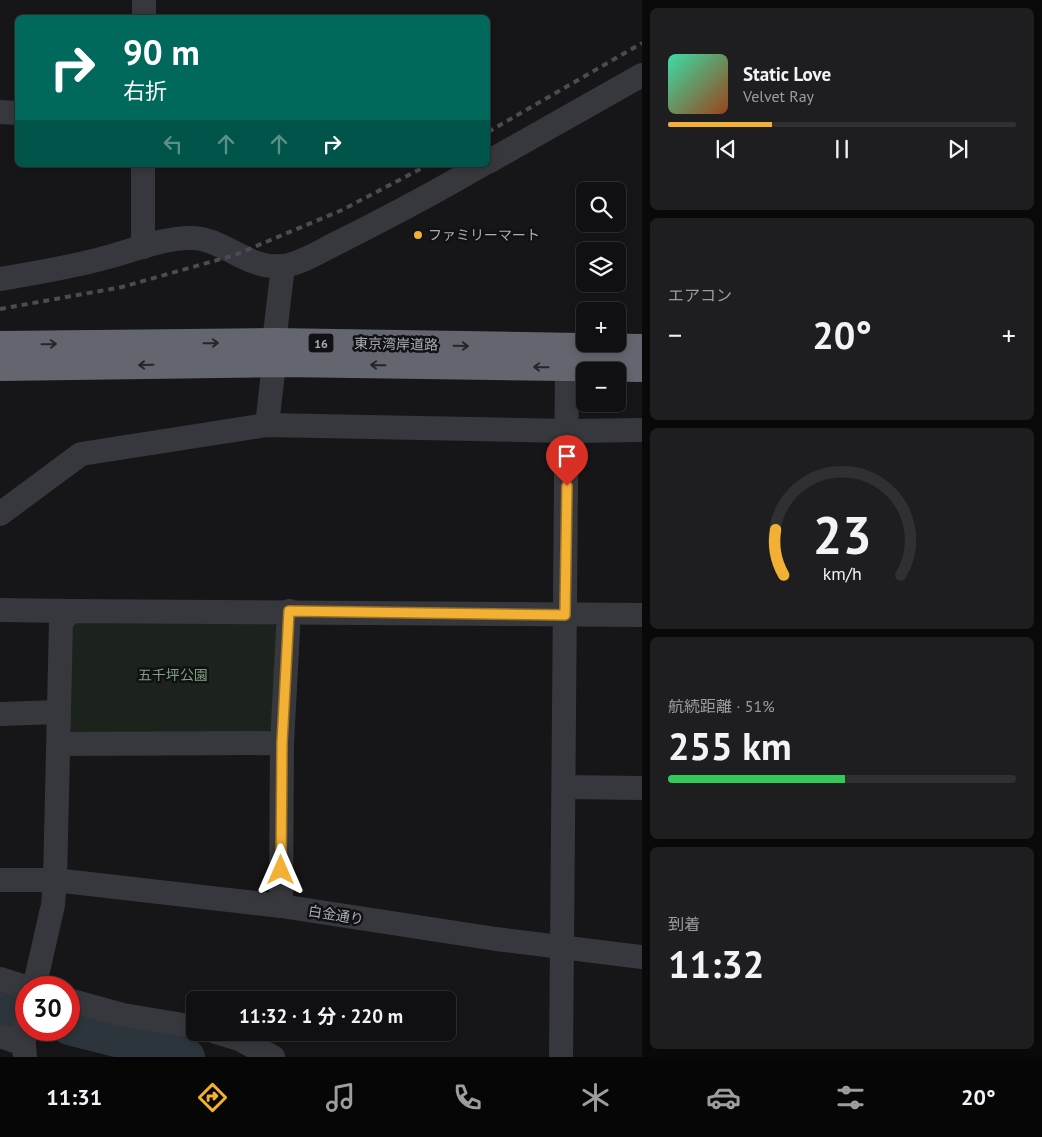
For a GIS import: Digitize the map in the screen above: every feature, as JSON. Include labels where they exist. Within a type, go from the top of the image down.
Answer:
[{"type":"highway","name":"東京湾岸道路","points":[[0,345],[274,353],[568,368],[642,368]]},
{"type":"highway","name":"東京湾岸道路","points":[[0,367],[274,353],[642,348]]},
{"type":"street","points":[[144,0],[144,15]]},
{"type":"street","points":[[490,161],[642,75]]},
{"type":"street","points":[[0,112],[15,113]]},
{"type":"street","points":[[143,247],[144,167]]},
{"type":"street","points":[[0,279],[67,267],[143,247],[194,238],[218,244],[235,255],[258,263],[283,266],[298,261],[363,230],[478,167]]},
{"type":"street","points":[[268,425],[283,266]]},
{"type":"street","points":[[561,1057],[568,368]]},
{"type":"street","points":[[0,514],[81,454],[268,425],[567,431],[642,430]]},
{"type":"street","points":[[0,610],[642,615]]},
{"type":"street","points":[[37,976],[53,905],[61,622],[70,611]]},
{"type":"street","points":[[281,906],[282,743],[289,611]]},
{"type":"street","points":[[0,714],[59,712]]},
{"type":"street","points":[[59,744],[282,743]]},
{"type":"street","points":[[564,787],[642,788]]},
{"type":"street","name":"白金通り","points":[[0,880],[55,880],[281,906],[496,939],[642,957]]},
{"type":"street","points":[[0,979],[15,984]]},
{"type":"street","points":[[80,1003],[123,1015],[186,1026]]},
{"type":"street","points":[[0,1036],[15,1038]]},
{"type":"street","points":[[244,1041],[273,1057]]},
{"type":"green space","name":"五千坪公園","points":[[79,614],[267,616],[278,628],[275,724],[266,735],[76,736],[67,726],[68,627]]},
{"type":"waterway","points":[[0,1008],[15,1012]]},
{"type":"waterway","points":[[80,1030],[187,1057]]},
{"type":"railway","points":[[490,131],[642,43]]},
{"type":"railway","points":[[0,309],[122,287],[235,255],[342,210],[424,167]]},
{"type":"place","name":"ファミリーマート","points":[[418,235]]},
{"type":"route","points":[[281,870],[282,743],[289,611],[565,615],[567,486]]}]
